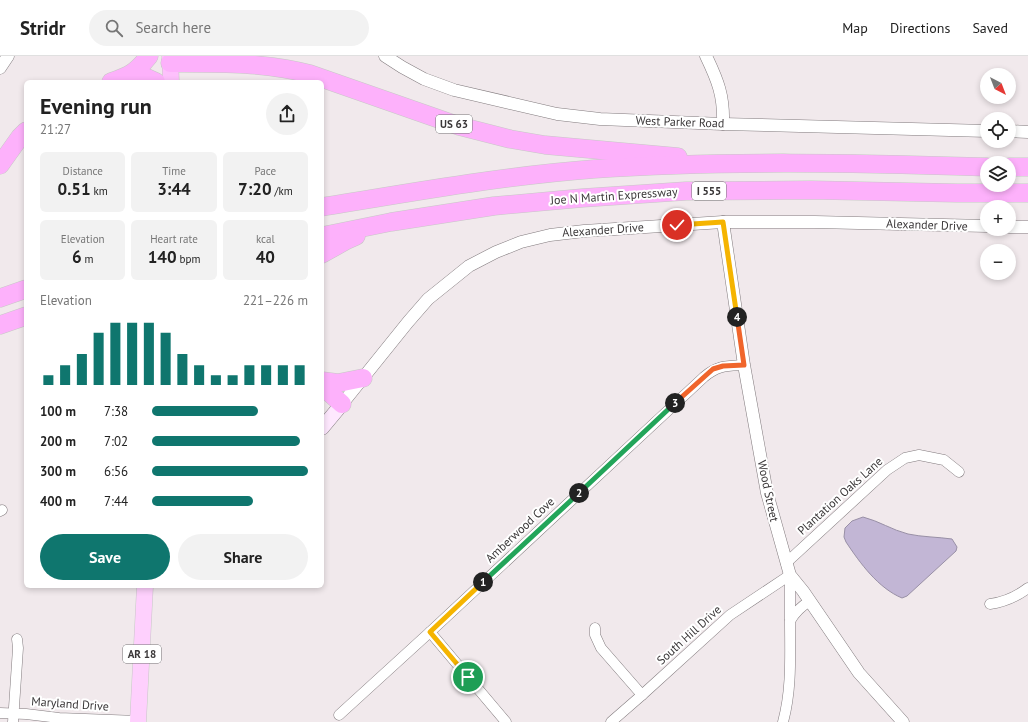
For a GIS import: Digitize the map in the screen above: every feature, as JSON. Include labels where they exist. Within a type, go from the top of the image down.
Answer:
[{"type":"highway","points":[[129,76],[149,56]]},
{"type":"highway","points":[[170,60],[171,80]]},
{"type":"highway","name":"US 63","points":[[170,60],[241,64],[303,73],[324,80]]},
{"type":"highway","points":[[117,80],[129,76],[145,77],[152,80]]},
{"type":"highway","name":"US 63","points":[[324,80],[459,126],[517,140],[545,145],[743,163]]},
{"type":"highway","points":[[0,164],[24,133]]},
{"type":"highway","points":[[324,207],[441,187],[594,169],[743,163],[980,166]]},
{"type":"highway","points":[[1016,167],[1028,168]]},
{"type":"highway","name":"Joe N Martin Expressway","points":[[324,236],[391,222],[494,206],[686,191],[811,190],[1028,193]]},
{"type":"highway","points":[[324,253],[347,240],[391,222]]},
{"type":"highway","points":[[0,298],[24,290]]},
{"type":"highway","points":[[0,325],[24,317]]},
{"type":"highway","points":[[0,334],[24,329]]},
{"type":"highway","points":[[324,381],[338,383],[363,378]]},
{"type":"highway","points":[[324,390],[333,406]]},
{"type":"main road","name":"Alexander Drive","points":[[324,424],[333,406]]},
{"type":"main road","name":"AR 18","points":[[138,722],[145,588]]},
{"type":"street","points":[[0,68],[8,56]]},
{"type":"street","name":"West Parker Road","points":[[385,56],[424,79],[454,90],[557,114],[600,119],[723,124],[980,131]]},
{"type":"street","points":[[706,56],[720,89],[724,109],[723,124]]},
{"type":"street","points":[[1016,131],[1028,132]]},
{"type":"street","name":"Alexander Drive","points":[[333,406],[363,378],[428,299],[469,266],[496,252],[521,242],[550,235],[584,231],[723,222],[815,222],[980,226]]},
{"type":"street","name":"Wood Street","points":[[723,222],[744,365],[767,493],[790,575],[803,591],[859,673],[902,722]]},
{"type":"street","points":[[1016,227],[1028,227]]},
{"type":"street","name":"Amberwood Cove","points":[[339,715],[704,376],[713,369],[723,366],[744,365]]},
{"type":"street","name":"Plantation Oaks Lane","points":[[786,562],[875,480],[898,462],[913,456],[927,456],[944,460],[959,472]]},
{"type":"street","points":[[783,722],[789,697],[790,684],[790,575]]},
{"type":"street","name":"South Hill Drive","points":[[611,722],[730,615],[790,575]]},
{"type":"street","points":[[990,604],[1016,597],[1028,588]]},
{"type":"street","points":[[790,621],[795,612],[801,606],[810,601]]},
{"type":"street","points":[[595,628],[595,635],[600,648],[642,695]]},
{"type":"street","points":[[430,632],[506,722]]},
{"type":"street","points":[[14,718],[18,648],[17,639]]},
{"type":"street","name":"Maryland Drive","points":[[0,713],[14,718],[59,718],[138,722]]},
{"type":"shaded area","points":[[863,517],[908,534],[952,539],[957,547],[956,551],[907,596],[902,598],[885,588],[870,574],[846,542],[844,537],[845,528],[852,521]]},
{"type":"route","points":[[468,677],[430,632],[704,376],[713,369],[723,366],[744,365],[723,222],[677,225]]}]
